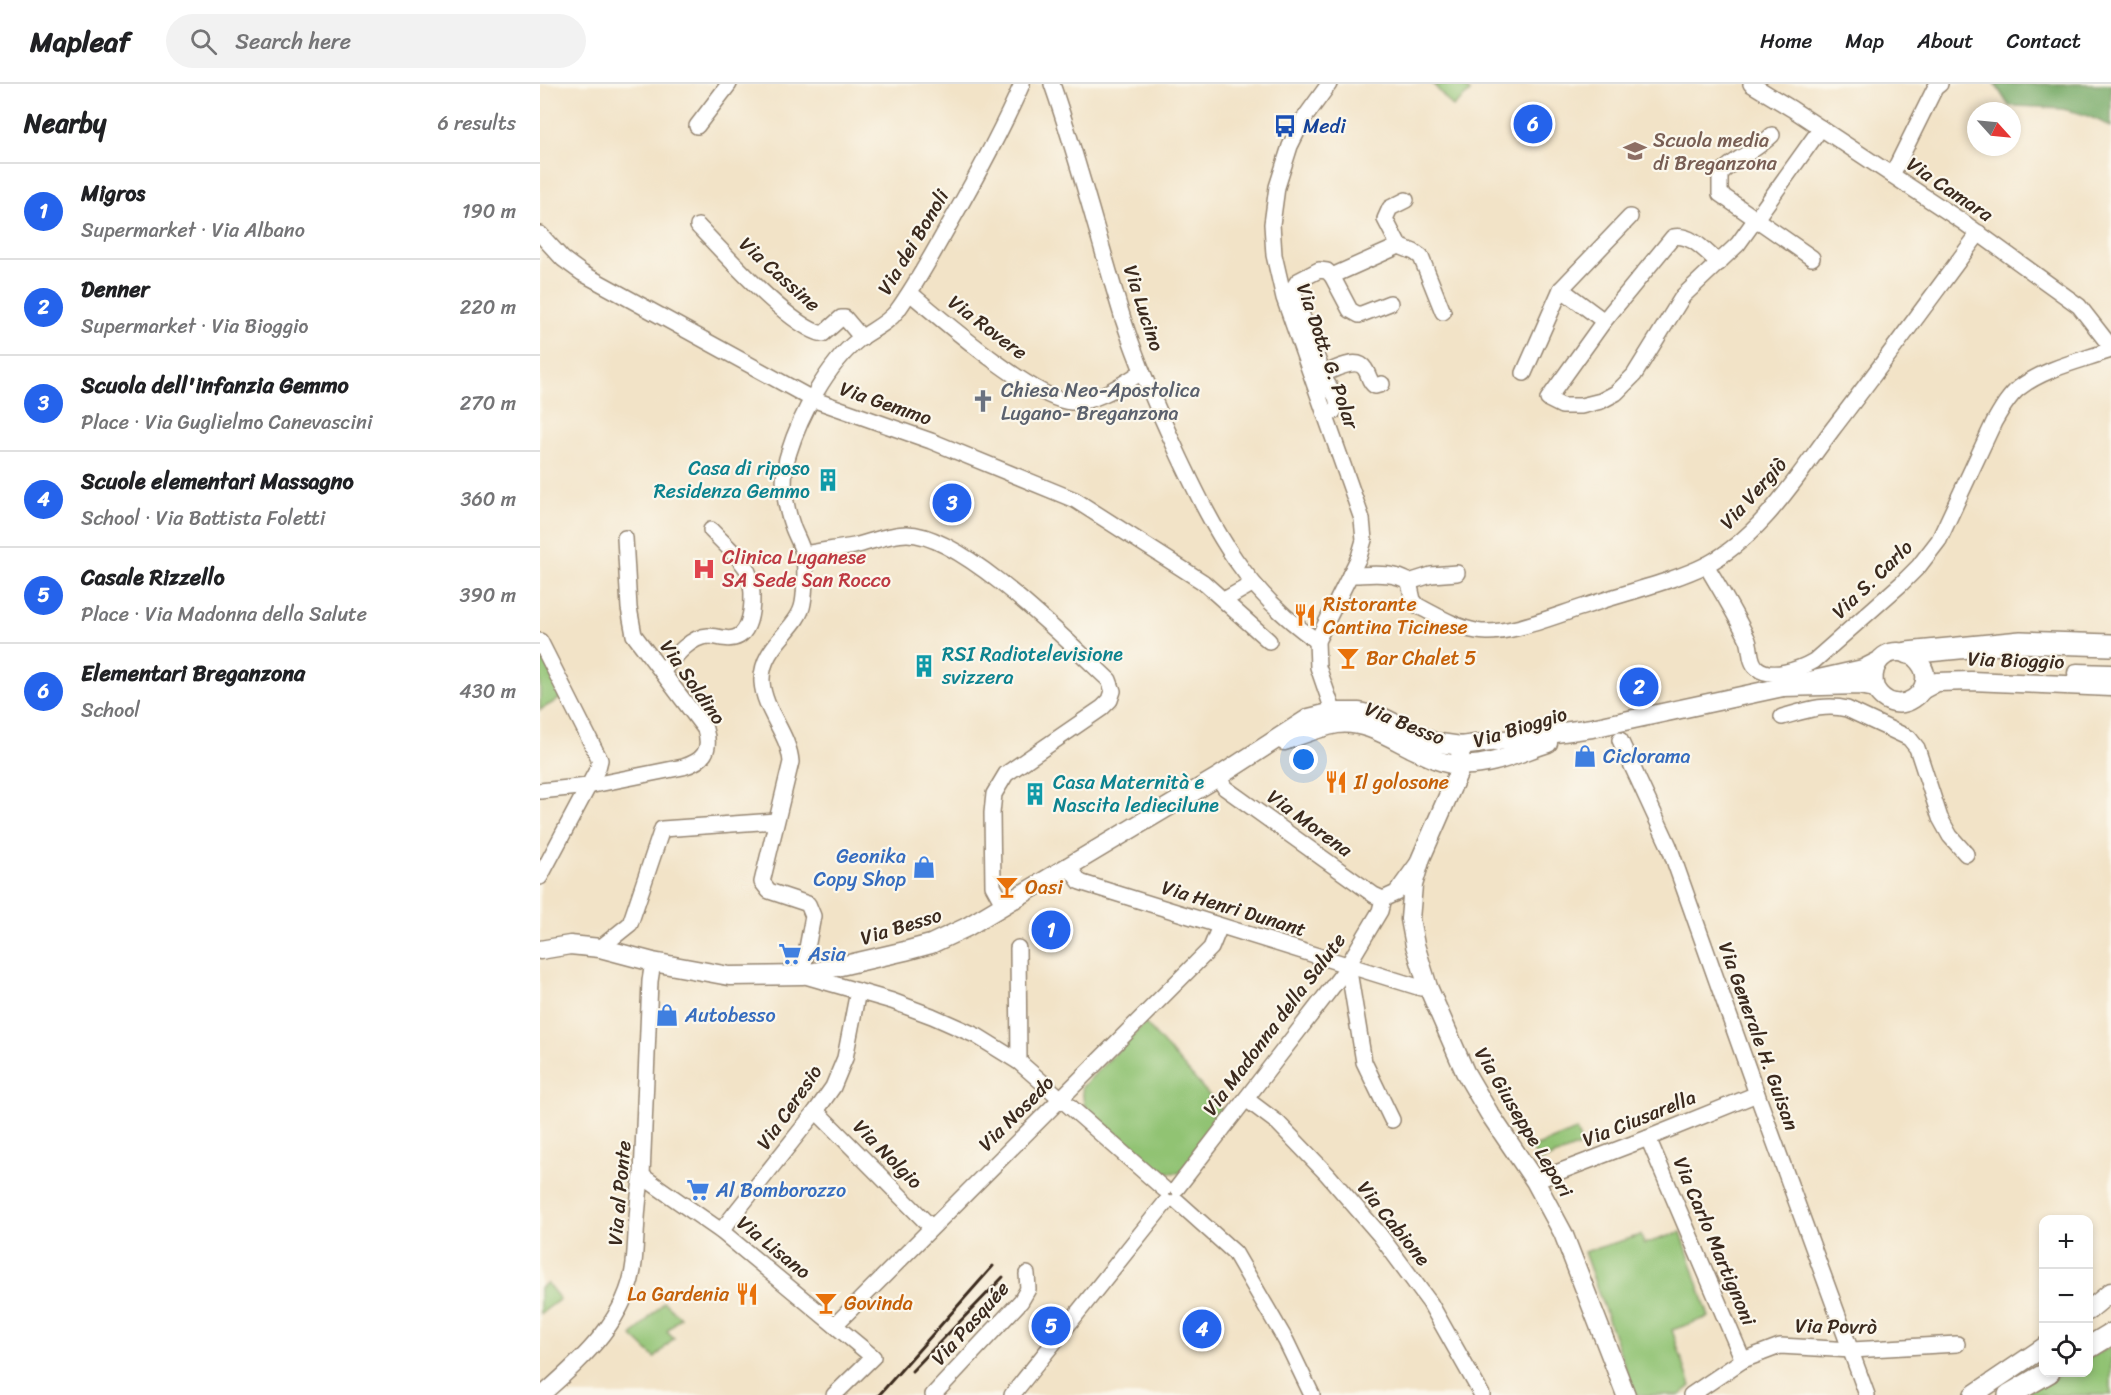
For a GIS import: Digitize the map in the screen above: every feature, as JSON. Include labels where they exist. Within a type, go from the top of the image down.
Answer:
[{"type":"highway","points":[[1914,659],[2021,642],[2111,645]]},
{"type":"highway","points":[[2093,1345],[2111,1334]]},
{"type":"highway","points":[[2009,1395],[2040,1377]]},
{"type":"main road","name":"Via Bioggio","points":[[1461,746],[1592,728],[1784,687],[1863,669],[1894,652],[1934,669],[2111,674]]},
{"type":"main road","points":[[1914,659],[1925,673],[1922,690]]},
{"type":"main road","points":[[1879,662],[1873,674],[1875,688],[1878,694],[1889,702]]},
{"type":"main road","name":"Via Bioggio","points":[[1889,702],[1896,704],[1911,701],[1933,683],[1950,681],[2038,682],[2111,687]]},
{"type":"main road","name":"Via Bioggio","points":[[1784,687],[1860,685],[1875,688]]},
{"type":"main road","name":"Via Besso","points":[[540,950],[570,945],[600,948],[653,962],[729,976],[802,975],[931,944],[967,927],[1218,777],[1309,718],[1335,718],[1359,712],[1374,715],[1433,742],[1461,746]]},
{"type":"main road","name":"Via Besso","points":[[1335,718],[1378,732],[1436,760],[1460,766]]},
{"type":"main road","name":"Via Bioggio","points":[[1460,766],[1497,760],[1592,728]]},
{"type":"main road","name":"Via Giuseppe Lepori","points":[[1461,746],[1460,766],[1444,809],[1421,858],[1413,885],[1410,919],[1415,945],[1428,987],[1465,1072],[1489,1113],[1535,1181],[1563,1233],[1626,1395]]},
{"type":"main road","points":[[2093,1307],[2111,1292]]},
{"type":"main road","name":"Via Giuseppe Lepori","points":[[1595,1314],[1616,1395]]},
{"type":"main road","points":[[1973,1395],[2039,1350]]},
{"type":"street","points":[[697,126],[729,84]]},
{"type":"street","name":"Via dei Bonoli","points":[[804,554],[785,502],[784,472],[789,452],[812,399],[840,357],[862,338],[884,325],[909,293],[995,143],[1022,84]]},
{"type":"street","name":"Via Lucino","points":[[1052,84],[1124,321],[1142,372],[1200,500],[1232,557],[1252,584],[1301,630],[1317,641]]},
{"type":"street","name":"Via Dott. G. Polar","points":[[1317,641],[1350,575],[1364,540],[1362,519],[1284,298],[1274,255],[1272,224],[1277,187],[1290,146],[1303,120],[1329,84]]},
{"type":"street","name":"Via Camara","points":[[1751,84],[1979,233],[2079,306],[2111,349]]},
{"type":"street","points":[[1892,175],[1930,99],[1940,84]]},
{"type":"street","points":[[1719,262],[1689,238],[1681,235],[1673,237],[1604,321],[1548,399],[1562,406],[1581,406],[1601,402],[1616,393],[1634,375],[1683,296],[1719,262],[1738,244],[1821,128]]},
{"type":"street","points":[[1772,135],[1762,145],[1727,166],[1720,174],[1720,194],[1812,258]]},
{"type":"street","points":[[1406,200],[1390,208],[1385,219],[1399,246],[1421,257],[1443,312]]},
{"type":"street","points":[[1524,373],[1561,289],[1630,217]]},
{"type":"street","name":"Via Cassine","points":[[698,226],[774,303],[807,328],[815,333],[823,334],[841,318],[845,318],[862,338]]},
{"type":"street","name":"Via Vergiò","points":[[1409,582],[1413,600],[1418,606],[1461,627],[1494,632],[1570,611],[1706,565],[1734,546],[1772,509],[1902,339],[1979,233]]},
{"type":"street","name":"Via Gemmo","points":[[540,234],[563,259],[582,273],[812,399],[931,441],[1075,500],[1203,582],[1269,641]]},
{"type":"street","points":[[1332,276],[1399,246]]},
{"type":"street","points":[[1326,416],[1334,412],[1338,405],[1323,374],[1295,296],[1294,287],[1298,281],[1319,270],[1327,271],[1350,310],[1359,315],[1390,303]]},
{"type":"street","points":[[1561,289],[1604,321]]},
{"type":"street","name":"Via Rovere","points":[[909,293],[1001,364],[1045,394],[1058,399],[1071,402],[1085,401],[1119,386],[1142,372]]},
{"type":"street","name":"Via S. Carlo","points":[[1706,565],[1749,641],[1751,659],[1756,667],[1766,673],[1804,667],[1814,661],[1920,566],[1939,540],[1994,422],[2004,405],[2018,389],[2048,371],[2111,349]]},
{"type":"street","points":[[1323,374],[1353,363],[1360,364],[1365,369],[1370,382],[1375,386],[1382,384]]},
{"type":"street","points":[[662,672],[684,648],[701,637],[710,636],[727,640],[738,637],[746,630],[752,613],[751,580],[746,568],[711,530]]},
{"type":"street","points":[[1004,906],[993,886],[994,794],[1006,774],[1102,708],[1110,700],[1113,691],[1108,680],[1049,624],[1008,590],[963,555],[937,541],[908,534],[804,554],[803,605],[771,650],[764,666],[762,681],[765,696],[790,751],[791,762],[762,882],[769,891],[808,903],[813,916],[802,975],[932,1016],[977,1036],[1019,1062],[1235,1253],[1286,1341],[1312,1395]]},
{"type":"street","name":"Via Soldino","points":[[540,791],[588,786],[683,767],[696,763],[704,754],[709,742],[705,729],[634,635],[629,608],[625,538]]},
{"type":"street","points":[[1350,575],[1394,576],[1409,582],[1431,576],[1457,573]]},
{"type":"street","points":[[1224,600],[1252,584]]},
{"type":"street","points":[[540,641],[600,760],[598,768],[540,877]]},
{"type":"street","points":[[1317,641],[1318,667],[1335,718]]},
{"type":"street","points":[[1877,723],[1889,702]]},
{"type":"street","points":[[1782,717],[1828,706],[1847,709],[1909,738],[1917,748],[1940,818],[1950,836],[1966,854]]},
{"type":"street","name":"Via Generale H. Guisan","points":[[1620,740],[1670,846],[1757,1094],[1868,1395]]},
{"type":"street","name":"Via Morena","points":[[1218,777],[1225,788],[1374,895],[1383,898]]},
{"type":"street","points":[[600,948],[630,924],[662,829],[776,821]]},
{"type":"street","name":"Via Madonna della Salute","points":[[1012,1395],[1246,1099],[1348,965],[1380,911],[1383,898],[1396,893],[1421,858]]},
{"type":"street","name":"Via Henri Dunant","points":[[1069,867],[1076,878],[1086,884],[1421,988],[1428,987]]},
{"type":"street","name":"Via Nosedo","points":[[835,1325],[1211,948],[1220,926]]},
{"type":"street","points":[[1018,948],[1019,1062]]},
{"type":"street","name":"Via al Ponte","points":[[542,1395],[610,1326],[627,1289],[634,1264],[638,1196],[642,1176],[650,981],[653,962]]},
{"type":"street","points":[[1348,965],[1364,1062],[1392,1120]]},
{"type":"street","name":"Via Ceresio","points":[[720,1231],[833,1087],[845,1058],[858,991]]},
{"type":"street","name":"Via Ciusarella","points":[[1535,1181],[1757,1094]]},
{"type":"street","name":"Via Cabione","points":[[1246,1099],[1278,1123],[1327,1174],[1379,1234],[1430,1303],[1482,1395]]},
{"type":"street","name":"Via Nolgio","points":[[816,1111],[931,1227]]},
{"type":"street","name":"Via Carlo Martignoni","points":[[1648,1138],[1743,1360]]},
{"type":"street","name":"Via Lisano","points":[[642,1176],[720,1231],[873,1357],[834,1395]]},
{"type":"street","name":"Via Pasquée","points":[[933,1395],[1021,1301],[1028,1288],[1027,1274]]},
{"type":"street","name":"Via Povrò","points":[[1691,1395],[1743,1360],[1780,1346],[1852,1350],[1957,1344]]},
{"type":"green space","points":[[1433,84],[1463,84],[1470,92],[1453,107]]},
{"type":"green space","points":[[1995,84],[2111,84],[2111,127],[2073,111],[2021,106],[2021,102],[2006,102]]},
{"type":"green space","points":[[540,652],[563,697],[540,710]]},
{"type":"green space","points":[[1145,1023],[1226,1114],[1180,1173],[1159,1172],[1084,1105],[1082,1087]]},
{"type":"green space","points":[[1576,1130],[1582,1145],[1539,1162],[1532,1148]]},
{"type":"green space","points":[[1681,1232],[1709,1317],[1672,1330],[1691,1386],[1680,1395],[1635,1395],[1584,1252],[1641,1235],[1644,1244]]},
{"type":"green space","points":[[547,1283],[560,1299],[540,1314],[540,1288]]},
{"type":"green space","points":[[664,1302],[680,1317],[667,1331],[674,1338],[655,1358],[632,1336]]},
{"type":"green space","points":[[2111,1346],[2111,1395],[2020,1395],[2054,1377],[2093,1377],[2093,1356]]},
{"type":"railway","points":[[879,1395],[993,1266]]},
{"type":"railway","points":[[912,1371],[1003,1277]]},
{"type":"place","name":"Elementari Breganzona","points":[[1533,124]]},
{"type":"place","name":"Medi","points":[[1285,126]]},
{"type":"place","name":"Scuola media di Breganzona","points":[[1635,151]]},
{"type":"place","name":"Chiesa Neo-Apostolica Lugano- Breganzona","points":[[983,401]]},
{"type":"place","name":"Casa di riposo Residenza Gemmo","points":[[828,480]]},
{"type":"place","name":"Scuola dell'infanzia Gemmo","points":[[952,503]]},
{"type":"place","name":"Clinica Luganese SA Sede San Rocco","points":[[704,569]]},
{"type":"place","name":"Ristorante Cantina Ticinese","points":[[1305,615]]},
{"type":"place","name":"Bar Chalet 5","points":[[1348,658]]},
{"type":"place","name":"RSI Radiotelevisione svizzera","points":[[924,666]]},
{"type":"place","name":"Denner","points":[[1639,687]]},
{"type":"place","name":"Ciclorama","points":[[1585,756]]},
{"type":"place","name":"Il golosone","points":[[1336,782]]},
{"type":"place","name":"Casa Maternità e Nascita lediecilune","points":[[1035,794]]},
{"type":"place","name":"Geonika Copy Shop","points":[[924,867]]},
{"type":"place","name":"Oasi","points":[[1007,887]]},
{"type":"place","name":"Migros","points":[[1051,930]]},
{"type":"place","name":"Asia","points":[[790,954]]},
{"type":"place","name":"Autobesso","points":[[667,1015]]},
{"type":"place","name":"Al Bomborozzo","points":[[698,1190]]},
{"type":"place","name":"La Gardenia","points":[[747,1294]]},
{"type":"place","name":"Govinda","points":[[826,1303]]},
{"type":"place","name":"Casale Rizzello","points":[[1051,1326]]},
{"type":"place","name":"Scuole elementari Massagno","points":[[1202,1329]]}]
